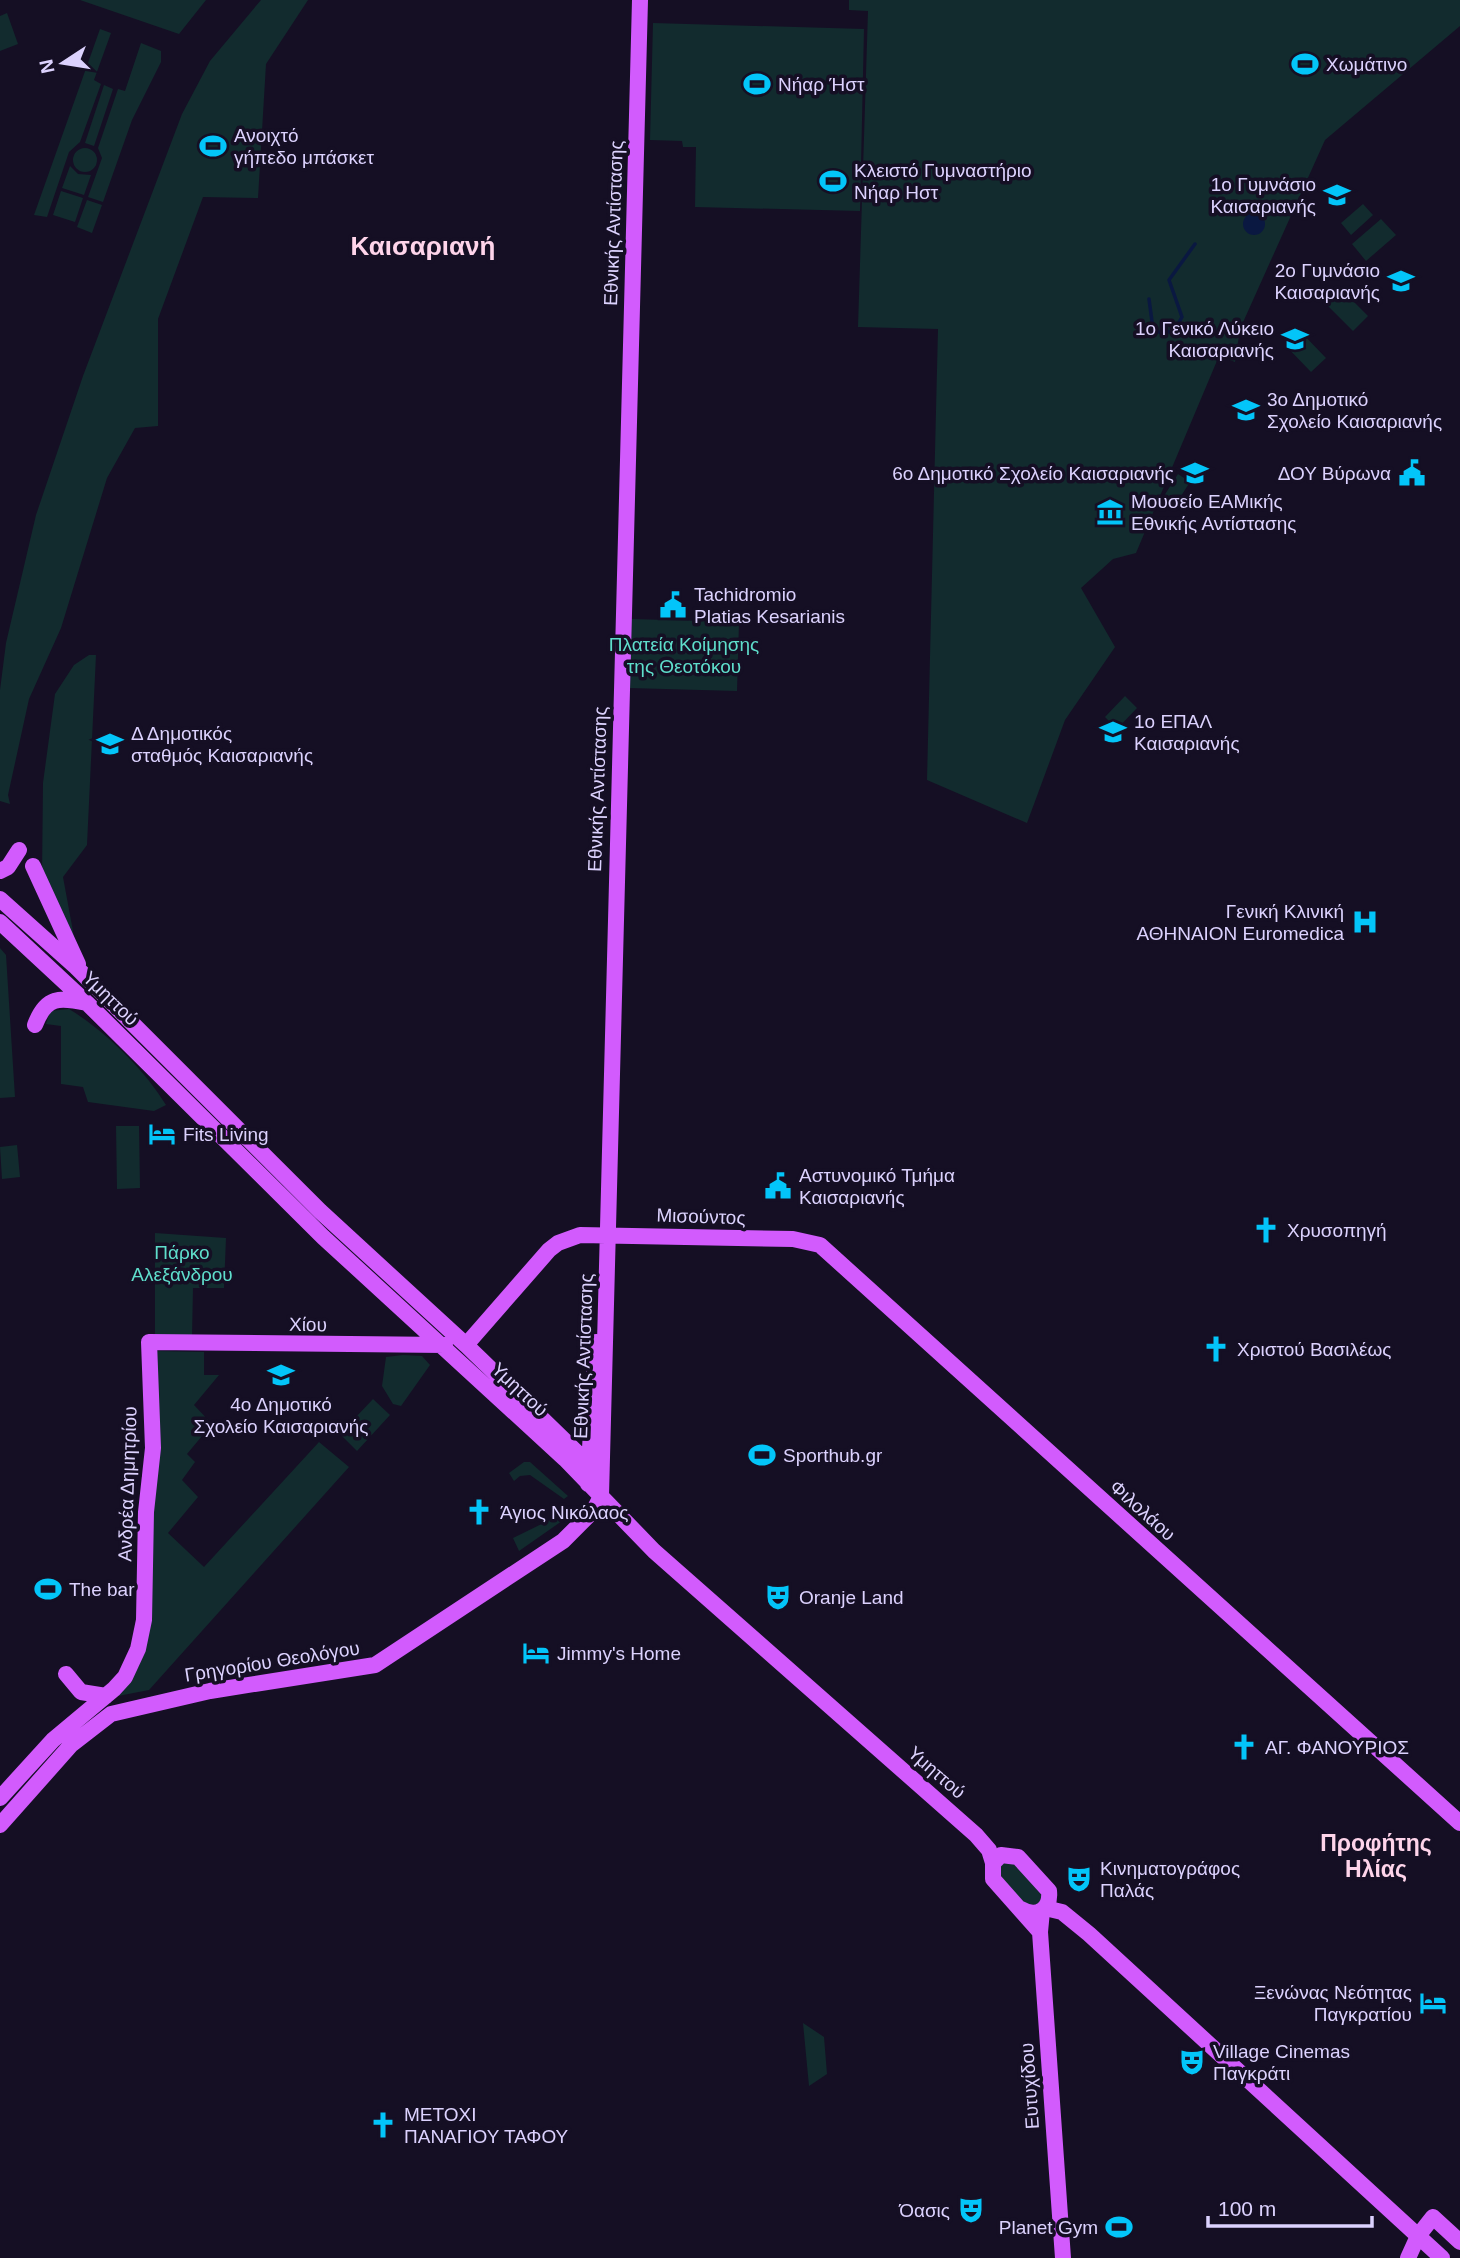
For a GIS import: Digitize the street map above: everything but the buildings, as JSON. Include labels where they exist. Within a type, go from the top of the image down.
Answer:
[{"type":"main road","name":"Εθνικής Αντίστασης","points":[[601,1496],[592,1474],[590,1424],[603,1234],[629,0]]},
{"type":"main road","name":"Εθνικής Αντίστασης","points":[[592,1474],[603,1234],[640,0]]},
{"type":"main road","points":[[0,871],[8,867],[19,850]]},
{"type":"main road","points":[[33,866],[51,911],[84,975]]},
{"type":"main road","name":"Υμηττού","points":[[0,899],[84,975],[320,1211],[466,1345],[555,1432],[592,1474]]},
{"type":"main road","name":"Υμηττού","points":[[0,922],[87,1003],[323,1237],[441,1346],[592,1474]]},
{"type":"main road","points":[[35,1025],[42,1008],[49,1003],[72,1000],[87,1003]]},
{"type":"main road","name":"Μισούντος","points":[[466,1345],[549,1250],[567,1239],[603,1234],[793,1239]]},
{"type":"main road","name":"Φιλολάου","points":[[793,1239],[820,1245],[830,1252],[978,1390],[1460,1823]]},
{"type":"main road","name":"Χίου","points":[[149,1342],[466,1345]]},
{"type":"main road","name":"Ανδρέα Δημητρίου","points":[[0,1798],[69,1726],[125,1677],[133,1661],[144,1620],[146,1511],[153,1425],[149,1342]]},
{"type":"main road","points":[[555,1432],[576,1434],[590,1424]]},
{"type":"main road","name":"Υμηττού","points":[[601,1496],[654,1550],[985,1844],[993,1863],[993,1879],[1041,1932]]},
{"type":"main road","name":"Γρηγορίου Θεολόγου","points":[[0,1825],[71,1745],[111,1714],[152,1702],[375,1665],[563,1541],[594,1510],[601,1496]]},
{"type":"main road","points":[[66,1674],[81,1692],[106,1696]]},
{"type":"main road","name":"Ευτυχίδου","points":[[993,1863],[1001,1855],[1018,1857],[1047,1886],[1050,1897],[1044,1910],[1041,1932],[1063,2258]]},
{"type":"main road","points":[[1021,1909],[1031,1913],[1044,1910],[1062,1912],[1089,1934],[1442,2258]]},
{"type":"main road","points":[[1408,2258],[1418,2236],[1433,2217],[1460,2242]]},
{"type":"green space","points":[[80,0],[206,0],[179,34]]},
{"type":"green space","points":[[261,0],[308,0],[266,64],[258,198],[203,197],[158,319],[158,426],[135,428],[107,478],[61,628],[29,699],[8,795],[10,804],[0,801],[0,690],[6,643],[36,515],[83,376],[182,114],[210,61]]},
{"type":"green space","points":[[849,0],[1460,0],[1460,26],[1325,140],[1240,329],[1235,362],[1219,356],[1136,553],[1113,559],[1081,588],[1115,647],[1065,720],[1027,823],[927,780],[938,329],[858,327],[868,11],[849,10]]},
{"type":"green space","points":[[7,13],[18,44],[0,51],[0,16]]},
{"type":"green space","name":"Νήαρ Ήστ","points":[[653,23],[864,29],[860,211],[695,207],[696,147],[683,147],[682,141],[650,140]]},
{"type":"green space","points":[[100,29],[111,33],[94,80],[101,84],[80,142],[69,152],[47,217],[34,215]]},
{"type":"green space","points":[[141,43],[161,51],[161,62],[132,120],[103,202],[88,197],[102,158],[98,148],[118,89],[125,91]]},
{"type":"green space","points":[[104,85],[113,89],[94,146],[85,143]]},
{"type":"green space","points":[[85,148],[94,151],[97,160],[94,169],[85,172],[76,169],[73,160],[76,151]]},
{"type":"green space","points":[[70,166],[78,174],[91,175],[84,195],[62,188]]},
{"type":"green space","points":[[61,191],[83,198],[75,222],[53,215]]},
{"type":"green space","points":[[87,200],[102,205],[92,233],[77,227]]},
{"type":"green space","points":[[1363,204],[1373,215],[1351,235],[1341,223]]},
{"type":"green space","points":[[1381,219],[1396,235],[1366,261],[1352,244]]},
{"type":"green space","points":[[1341,289],[1368,316],[1353,331],[1326,304]]},
{"type":"green space","points":[[1299,330],[1326,358],[1311,372],[1284,344]]},
{"type":"green space","points":[[1178,474],[1190,482],[1174,507],[1162,499]]},
{"type":"green space","name":"Πλατεία Κοίμησης της Θεοτόκου","points":[[631,619],[739,622],[737,691],[629,688]]},
{"type":"green space","points":[[89,655],[96,655],[87,845],[63,877],[77,953],[42,876],[43,783],[55,694],[74,665]]},
{"type":"green space","points":[[1125,696],[1137,708],[1117,729],[1105,717]]},
{"type":"green space","points":[[0,948],[6,955],[15,1097],[0,1098]]},
{"type":"green space","points":[[69,1009],[123,1052],[147,1078],[166,1105],[154,1111],[88,1102],[83,1087],[61,1084],[61,1026],[46,1024],[50,1011]]},
{"type":"green space","points":[[116,1126],[139,1126],[140,1188],[117,1189]]},
{"type":"green space","points":[[17,1145],[20,1177],[2,1179],[0,1147]]},
{"type":"green space","name":"Πάρκο Αλεξάνδρου","points":[[155,1233],[226,1238],[224,1288],[193,1288],[192,1337],[155,1336]]},
{"type":"green space","points":[[155,1351],[204,1352],[204,1375],[219,1375],[194,1405],[212,1424],[187,1454],[195,1462],[182,1480],[198,1497],[168,1533],[204,1567],[319,1442],[349,1467],[149,1690],[118,1696],[139,1666],[146,1644]]},
{"type":"green space","points":[[422,1356],[430,1365],[401,1406],[393,1404],[382,1386],[386,1357]]},
{"type":"green space","points":[[373,1399],[390,1415],[357,1451],[340,1434]]},
{"type":"green space","points":[[524,1462],[530,1462],[568,1496],[564,1499],[530,1475],[520,1476],[514,1481],[509,1473]]},
{"type":"green space","points":[[558,1516],[562,1521],[519,1551],[513,1538]]},
{"type":"green space","points":[[1008,1858],[1043,1886],[1044,1904],[1022,1905],[996,1869]]},
{"type":"green space","points":[[803,2023],[824,2037],[827,2074],[809,2086]]},
{"type":"water","points":[[1250,213],[1258,213],[1265,220],[1265,228],[1258,235],[1250,235],[1243,228],[1243,220]]},
{"type":"waterway","points":[[1149,299],[1153,329],[1161,333],[1174,331],[1182,317],[1169,280],[1195,244]]},
{"type":"place","name":"Χωμάτινο","points":[[1305,64]]},
{"type":"place","name":"Νήαρ Ήστ","points":[[757,84]]},
{"type":"place","name":"Ανοιχτό γήπεδο μπάσκετ","points":[[213,146]]},
{"type":"place","name":"Κλειστό Γυμναστήριο Νήαρ Ηστ","points":[[833,181]]},
{"type":"place","name":"1ο Γυμνάσιο Καισαριανής","points":[[1337,195]]},
{"type":"place","name":"2ο Γυμνάσιο Καισαριανής","points":[[1401,281]]},
{"type":"place","name":"1ο Γενικό Λύκειο Καισαριανής","points":[[1295,339]]},
{"type":"place","name":"3ο Δημοτικό Σχολείο Καισαριανής","points":[[1246,410]]},
{"type":"place","name":"6ο Δημοτικό Σχολείο Καισαριανής","points":[[1195,473]]},
{"type":"place","name":"ΔΟΥ Βύρωνα","points":[[1412,473]]},
{"type":"place","name":"Μουσείο ΕΑΜικής Εθνικής Αντίστασης","points":[[1110,512]]},
{"type":"place","name":"Tachidromio Platias Kesarianis","points":[[673,605]]},
{"type":"place","name":"1ο ΕΠΑΛ Καισαριανής","points":[[1113,732]]},
{"type":"place","name":"Δ Δημοτικός σταθμός Καισαριανής","points":[[110,744]]},
{"type":"place","name":"Γενική Κλινική ΑΘΗΝΑΙΟΝ Euromedica","points":[[1365,922]]},
{"type":"place","name":"Fits Living","points":[[162,1134]]},
{"type":"place","name":"Αστυνομικό Τμήμα Καισαριανής","points":[[778,1186]]},
{"type":"place","name":"Χρυσοπηγή","points":[[1266,1230]]},
{"type":"place","name":"Χριστού Βασιλέως","points":[[1216,1349]]},
{"type":"place","name":"4ο Δημοτικό Σχολείο Καισαριανής","points":[[281,1375]]},
{"type":"place","name":"Sporthub.gr","points":[[762,1455]]},
{"type":"place","name":"Άγιος Νικόλαος","points":[[479,1512]]},
{"type":"place","name":"The bar","points":[[48,1589]]},
{"type":"place","name":"Oranje Land","points":[[778,1597]]},
{"type":"place","name":"Jimmy's Home","points":[[536,1653]]},
{"type":"place","name":"ΑΓ. ΦΑΝΟΥΡΙΟΣ","points":[[1244,1747]]},
{"type":"place","name":"Κινηματογράφος Παλάς","points":[[1079,1879]]},
{"type":"place","name":"Ξενώνας Νεότητας Παγκρατίου","points":[[1433,2003]]},
{"type":"place","name":"Village Cinemas Παγκράτι","points":[[1192,2062]]},
{"type":"place","name":"ΜΕΤΟΧΙ ΠΑΝΑΓΙΟΥ ΤΑΦΟΥ","points":[[383,2125]]},
{"type":"place","name":"Όασις","points":[[971,2210]]},
{"type":"place","name":"Planet Gym","points":[[1119,2227]]},
{"type":"district","name":"Καισαριανή","points":[[423,246]]},
{"type":"district","name":"Προφήτης Ηλίας","points":[[1376,1856]]}]
